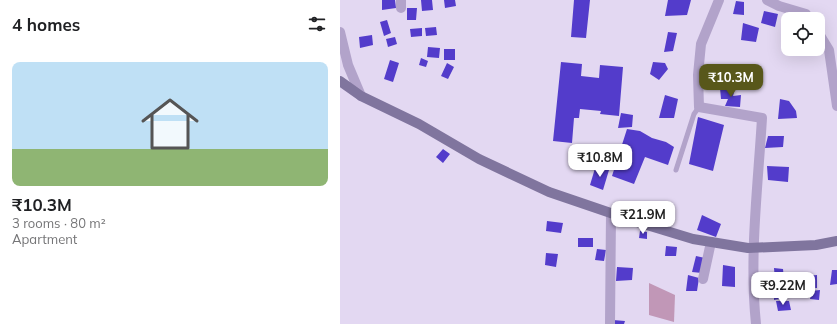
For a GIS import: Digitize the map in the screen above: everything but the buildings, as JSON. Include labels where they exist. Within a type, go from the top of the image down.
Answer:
[{"type":"main road","points":[[340,81],[361,96],[419,124],[480,159],[549,192],[611,213],[693,239],[754,248],[816,245],[837,241]]},
{"type":"street","points":[[718,0],[701,44],[698,75],[698,107],[762,118],[754,248],[754,306],[756,324]]},
{"type":"street","points":[[767,0],[779,6],[799,12]]},
{"type":"street","points":[[340,32],[348,65],[361,96]]},
{"type":"street","points":[[825,43],[829,50],[837,106]]},
{"type":"street","points":[[610,324],[611,213]]},
{"type":"street","points":[[703,279],[711,242]]},
{"type":"lane","points":[[676,170],[694,114],[698,107]]},
{"type":"shaded area","points":[[649,283],[675,295],[674,322],[649,315]]}]
